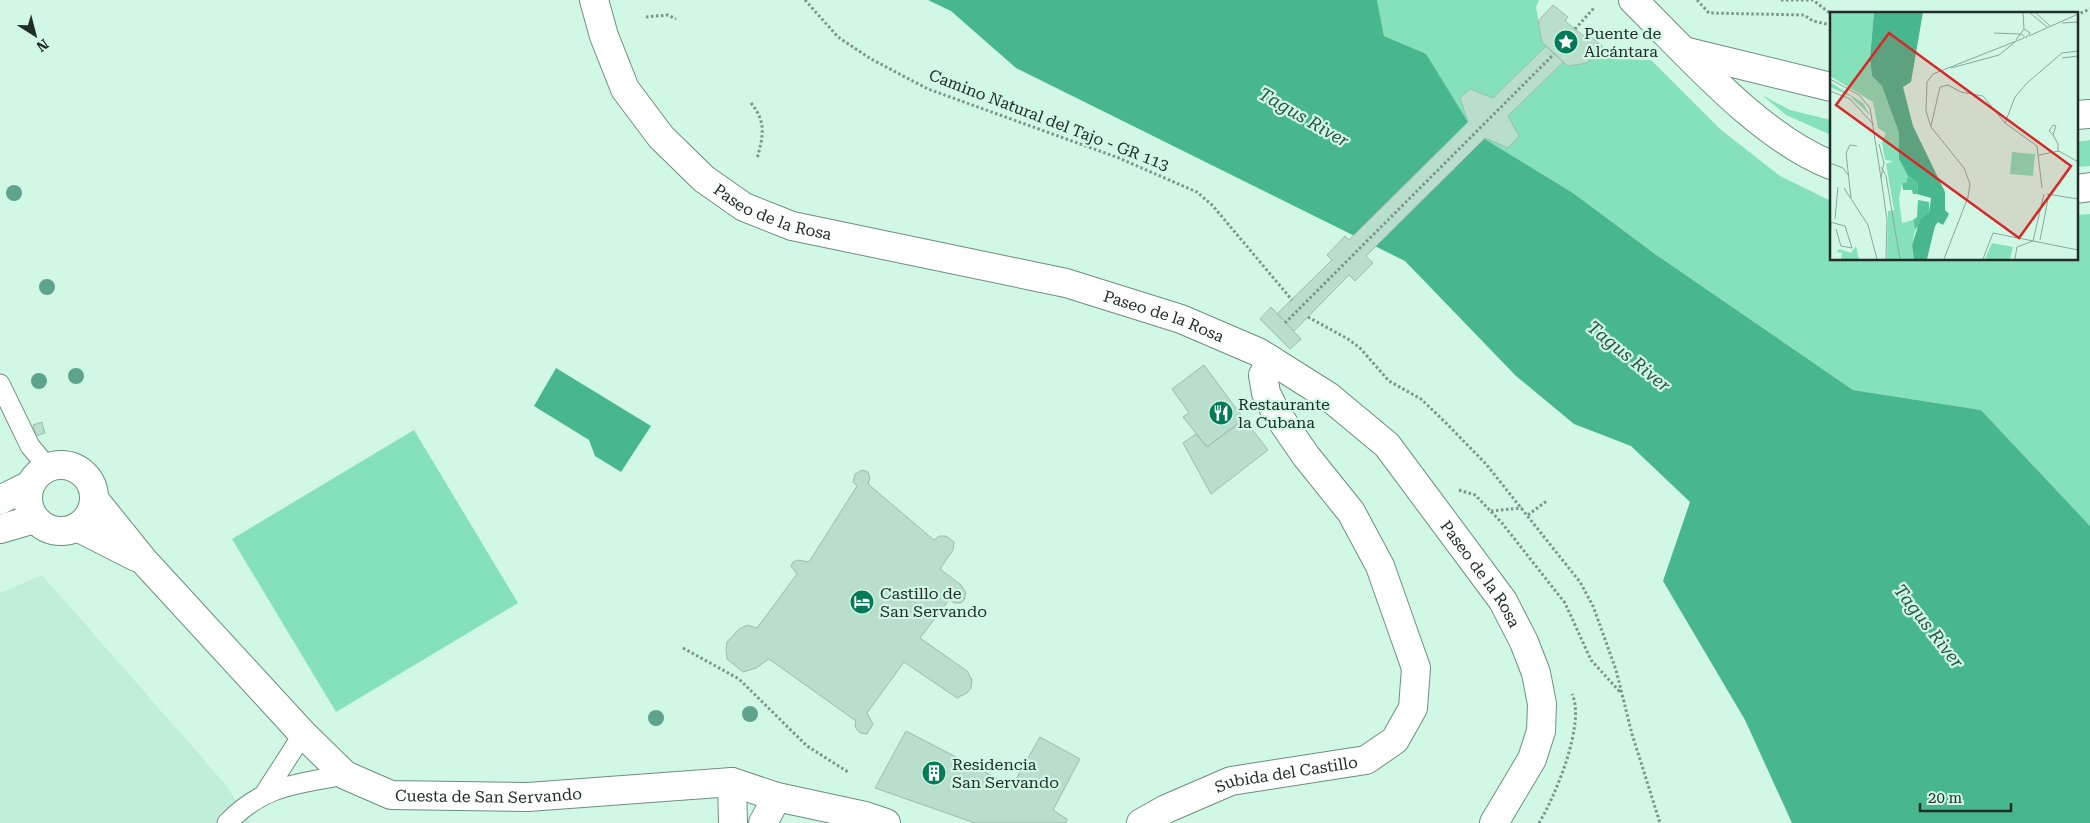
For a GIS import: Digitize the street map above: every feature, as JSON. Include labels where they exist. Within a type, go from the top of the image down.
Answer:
[{"type":"street","name":"Paseo de la Rosa","points":[[594,0],[604,36],[625,89],[662,137],[698,173],[744,207],[792,226],[1066,283],[1181,319],[1258,352],[1328,396],[1387,445],[1503,601],[1524,642],[1536,672],[1542,704],[1541,732],[1532,759],[1494,823]]},
{"type":"street","points":[[1634,0],[1684,51],[1765,126],[1830,164]]},
{"type":"street","points":[[1684,51],[1830,87]]},
{"type":"street","name":"Subida del Castillo","points":[[1141,823],[1166,809],[1231,781],[1366,760],[1395,740],[1413,708],[1416,668],[1380,566],[1351,512],[1306,456],[1275,411],[1266,393],[1263,374],[1271,360]]},
{"type":"street","points":[[59,465],[76,469],[90,481],[94,499],[89,515],[77,527],[62,532],[47,529],[34,519],[28,502],[18,486],[59,465]]},
{"type":"street","name":"Cuesta de San Servando","points":[[94,499],[144,561],[303,734],[345,775],[391,795],[528,797],[732,782],[777,797]]},
{"type":"street","points":[[0,529],[34,519]]},
{"type":"street","points":[[77,527],[144,561]]},
{"type":"street","points":[[732,782],[733,823]]},
{"type":"street","points":[[763,823],[777,797],[865,816],[886,823]]},
{"type":"lane","points":[[0,384],[30,446],[18,486]]},
{"type":"lane","points":[[265,793],[303,734]]},
{"type":"lane","points":[[227,823],[242,808],[265,793],[345,775]]},
{"type":"path","name":"Camino Natural del Tajo - GR 113","points":[[805,0],[838,36],[871,59],[928,89],[1119,158],[1197,192],[1213,206],[1280,283],[1292,300]]},
{"type":"path","points":[[1697,0],[1709,13],[1804,15],[1813,21],[1830,25]]},
{"type":"path","points":[[1781,0],[1813,0],[1830,13]]},
{"type":"path","points":[[1576,30],[1594,8]]},
{"type":"path","points":[[646,18],[668,15],[676,19]]},
{"type":"path","points":[[1285,323],[1554,54]]},
{"type":"path","points":[[751,103],[762,121],[762,141],[758,160]]},
{"type":"path","points":[[1308,317],[1348,339],[1360,348],[1389,381],[1421,399],[1486,464],[1580,582],[1593,606],[1616,670],[1660,823]]},
{"type":"path","points":[[1454,486],[1461,491],[1475,495],[1491,511],[1566,603],[1591,660],[1621,692]]},
{"type":"path","points":[[1528,515],[1548,500]]},
{"type":"path","points":[[1491,511],[1522,508]]},
{"type":"path","points":[[683,648],[739,679],[807,746],[848,772]]},
{"type":"shaded area","points":[[1377,0],[1539,0],[1536,7],[1542,42],[1568,66],[1587,63],[1602,46],[1616,59],[1651,60],[1720,129],[1780,176],[1830,201],[1830,260],[2078,260],[2078,215],[2090,214],[2090,526],[1981,410],[1853,390],[1655,254],[1573,193],[1475,133],[1426,55],[1384,36]]},
{"type":"shaded area","points":[[1762,95],[1790,110],[1830,120],[1830,135],[1786,115]]},
{"type":"shaded area","points":[[2090,140],[2090,166],[2078,167],[2078,142]]},
{"type":"shaded area","points":[[414,430],[518,603],[336,712],[232,539]]},
{"type":"shaded area","points":[[42,575],[225,784],[250,823],[0,823],[0,593]]},
{"type":"water","name":"Tagus River","points":[[928,0],[1377,0],[1384,36],[1426,54],[1475,133],[1573,193],[1655,254],[1853,390],[1981,410],[2090,526],[2090,823],[1792,823],[1745,720],[1663,581],[1690,502],[1631,446],[1574,424],[1516,376],[1405,261],[1016,68],[951,11]]},
{"type":"water","points":[[556,368],[651,426],[621,472],[595,456],[589,440],[534,406]]},
{"type":"building","points":[[1553,5],[1568,17],[1565,21],[1584,36],[1586,33],[1602,46],[1587,63],[1568,66],[1542,42],[1538,21]]},
{"type":"building","points":[[1546,46],[1563,62],[1508,116],[1519,136],[1508,148],[1485,138],[1366,256],[1373,263],[1355,281],[1349,275],[1294,331],[1277,314],[1332,260],[1327,255],[1345,236],[1349,240],[1468,122],[1460,98],[1470,89],[1493,98]]},
{"type":"building","points":[[1271,307],[1301,339],[1290,349],[1260,319]]},
{"type":"building","points":[[1204,365],[1244,419],[1207,447],[1183,417],[1189,413],[1172,389]]},
{"type":"building","points":[[1244,419],[1268,450],[1211,494],[1183,443],[1196,434],[1207,447]]},
{"type":"building","points":[[42,422],[45,433],[36,436],[33,425]]},
{"type":"building","name":"Castillo de San Servando","points":[[862,470],[868,472],[870,478],[868,484],[934,540],[939,536],[946,536],[954,542],[953,550],[940,569],[961,585],[966,593],[964,600],[961,603],[955,603],[949,600],[920,638],[967,671],[972,680],[971,688],[967,693],[957,698],[904,662],[867,713],[873,724],[867,734],[860,733],[855,727],[856,721],[769,659],[756,668],[743,672],[727,659],[726,650],[727,642],[739,629],[747,625],[757,628],[797,574],[791,566],[793,562],[797,560],[809,562],[857,486],[853,482],[855,474]]},
{"type":"building","name":"Residencia San Servando","points":[[906,731],[1012,786],[1040,737],[1080,759],[1053,810],[1067,819],[1066,823],[975,823],[875,788]]},
{"type":"place","name":"Puente de Alcántara","points":[[1566,42]]},
{"type":"place","name":"Restaurante la Cubana","points":[[1221,413]]},
{"type":"place","name":"Castillo de San Servando","points":[[862,602]]},
{"type":"place","name":"Residencia San Servando","points":[[934,773]]}]
